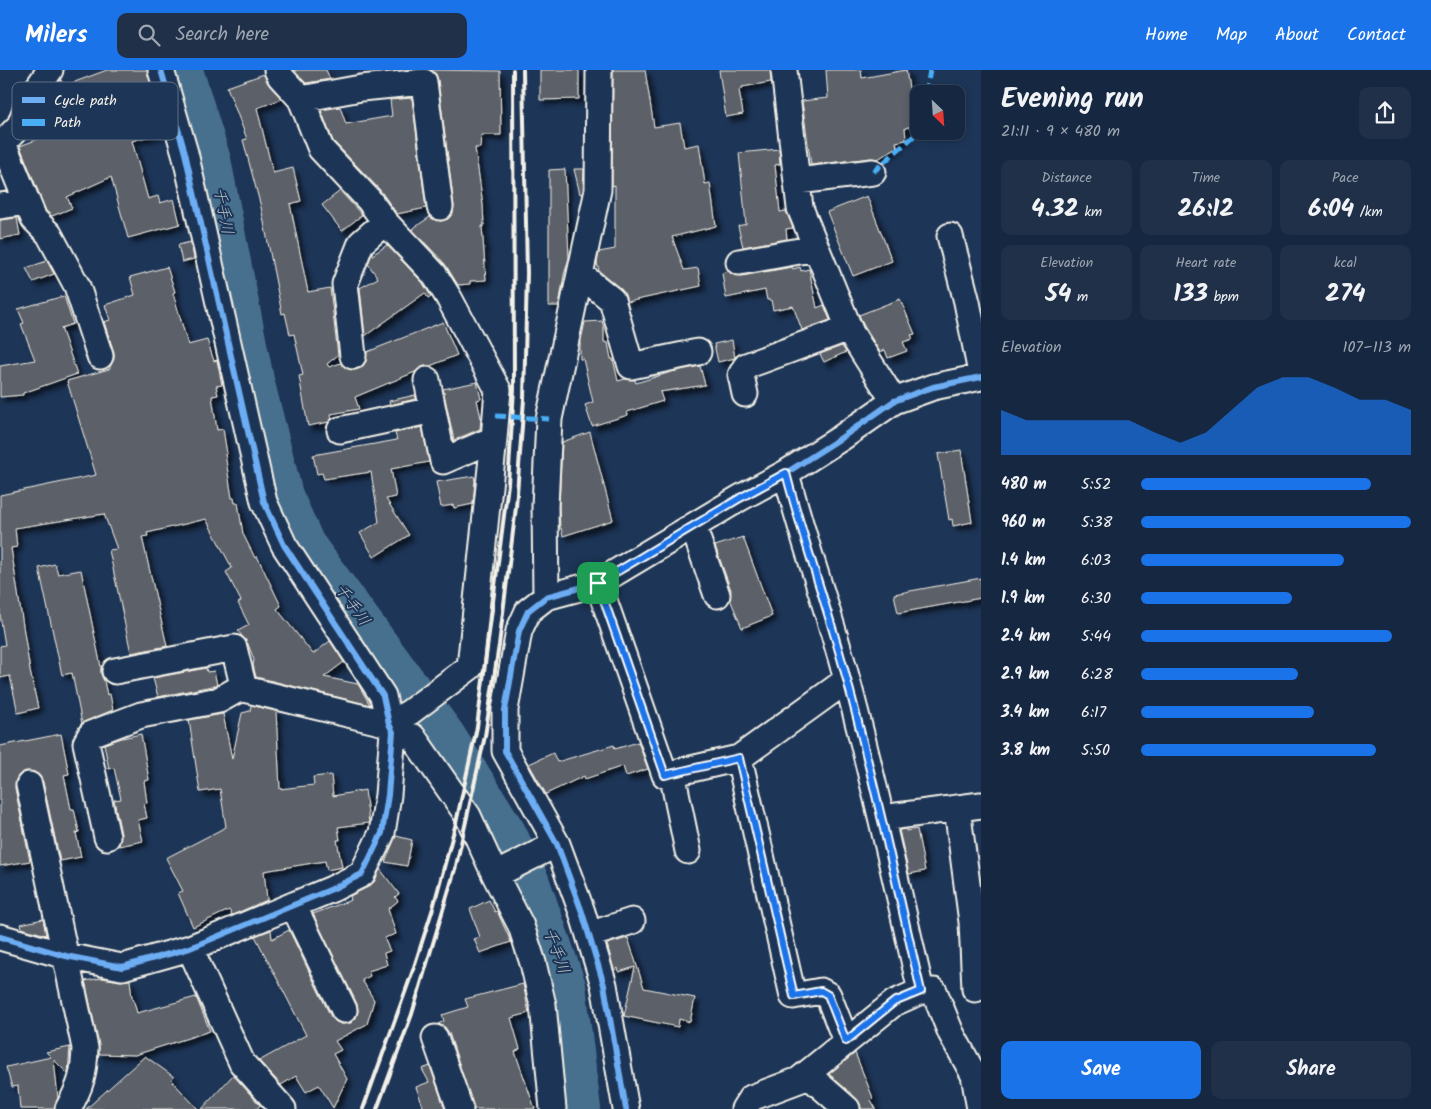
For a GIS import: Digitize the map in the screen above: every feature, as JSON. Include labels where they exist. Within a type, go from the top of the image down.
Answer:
[{"type":"street","points":[[42,82],[50,70]]},
{"type":"street","points":[[161,70],[165,82]]},
{"type":"street","points":[[278,70],[280,76],[300,99],[321,149],[434,274],[450,298],[498,390],[470,667],[391,728]]},
{"type":"street","points":[[546,597],[545,506],[549,419],[598,190],[599,70]]},
{"type":"street","points":[[784,70],[800,208],[849,328],[894,400]]},
{"type":"street","points":[[300,99],[422,76],[440,207]]},
{"type":"street","points":[[0,937],[66,956],[122,967],[190,948],[332,889],[362,874],[382,833],[388,795],[391,728],[383,696],[284,545],[264,502],[186,153],[178,126]]},
{"type":"street","points":[[12,133],[2,143],[34,219],[50,234],[77,286],[100,356]]},
{"type":"street","points":[[798,181],[873,172]]},
{"type":"street","points":[[0,206],[27,202]]},
{"type":"street","points":[[353,356],[345,284],[361,243],[385,222]]},
{"type":"street","points":[[626,1109],[604,985],[589,935],[551,846],[505,751],[505,710],[519,631],[528,611],[546,597],[598,583],[786,473],[841,438],[894,400],[981,375],[967,302],[950,236]]},
{"type":"street","points":[[739,262],[816,248]]},
{"type":"street","points":[[580,275],[612,300],[632,366],[698,352]]},
{"type":"street","points":[[744,394],[741,375],[746,366],[849,328]]},
{"type":"street","points":[[427,380],[443,461],[494,439]]},
{"type":"street","points":[[340,430],[433,410]]},
{"type":"street","points":[[786,473],[847,680],[927,991],[974,1075],[980,1109]]},
{"type":"street","points":[[693,526],[717,595]]},
{"type":"street","points":[[598,583],[665,775],[739,758],[847,680]]},
{"type":"street","points":[[115,671],[234,648],[244,690]]},
{"type":"street","points":[[107,837],[86,743],[91,734],[141,715],[219,700],[234,691],[244,690],[391,728],[413,738],[468,816],[498,873],[521,926],[543,1005],[553,1109]]},
{"type":"street","points":[[739,758],[794,996],[821,991],[828,995],[846,1041]]},
{"type":"street","points":[[672,773],[688,852]]},
{"type":"street","points":[[29,785],[84,1048],[81,1085],[68,1109]]},
{"type":"street","points":[[744,1109],[751,1098],[799,1080],[894,1002],[927,991],[978,989],[972,922],[969,806],[882,818]]},
{"type":"street","points":[[498,873],[551,846]]},
{"type":"street","points":[[293,905],[344,1010]]},
{"type":"street","points":[[589,935],[632,921]]},
{"type":"street","points":[[190,948],[242,1063],[283,1109]]},
{"type":"street","points":[[435,1038],[460,1109]]},
{"type":"street","points":[[807,1074],[847,1109]]},
{"type":"building","points":[[107,70],[147,70],[150,82],[75,82]]},
{"type":"building","points":[[326,70],[330,79],[306,83],[294,71]]},
{"type":"building","points":[[431,70],[500,71],[501,135],[481,135],[480,148],[475,148],[483,205],[484,226],[482,226],[486,280],[470,281],[470,284],[458,285],[445,264],[412,229],[430,217],[441,221],[448,219],[453,213],[454,206],[438,80],[436,74]]},
{"type":"building","points":[[540,70],[579,70],[579,99],[540,100]]},
{"type":"building","points":[[613,70],[645,70],[654,127],[680,123],[684,147],[699,144],[705,184],[710,183],[716,226],[672,237],[684,270],[698,268],[701,286],[627,302],[621,289],[599,271],[597,263],[599,252],[615,249],[615,185],[612,186]]},
{"type":"building","points":[[719,70],[770,70],[771,82],[742,87],[739,90],[743,114],[726,117]]},
{"type":"building","points":[[826,70],[861,70],[862,78],[906,70],[910,94],[910,126],[905,128],[906,140],[896,142],[897,147],[878,159],[871,158],[811,165],[802,101],[828,98]]},
{"type":"building","points":[[264,74],[269,85],[282,99],[257,108],[273,173],[293,168],[301,201],[290,204],[308,292],[330,288],[338,355],[327,364],[329,367],[341,363],[348,369],[355,370],[361,368],[366,361],[367,352],[443,322],[457,355],[430,366],[424,366],[415,372],[355,397],[359,409],[331,414],[332,419],[329,422],[308,426],[299,376],[303,375],[294,334],[290,335],[285,313],[282,314],[261,207],[243,140],[247,139],[227,87]]},
{"type":"building","points":[[412,98],[426,208],[397,214],[380,190],[333,141],[321,110],[340,107],[346,124],[392,116],[390,100]]},
{"type":"building","points":[[36,140],[136,140],[132,141],[148,199],[158,196],[160,203],[174,199],[180,224],[128,238],[111,177],[67,197],[72,208],[52,216],[46,211],[20,146]]},
{"type":"building","points":[[779,149],[780,164],[775,165],[780,212],[786,211],[793,228],[786,229],[787,239],[743,247],[738,226],[746,224],[739,153]]},
{"type":"building","points":[[565,169],[569,258],[559,306],[549,306],[549,170]]},
{"type":"building","points":[[574,169],[584,169],[583,193],[580,194]]},
{"type":"building","points":[[340,191],[362,215],[342,231],[322,205]]},
{"type":"building","points":[[867,196],[892,261],[853,276],[827,212]]},
{"type":"building","points":[[17,218],[20,235],[0,239],[0,220]]},
{"type":"building","points":[[191,242],[194,259],[182,262],[178,245]]},
{"type":"building","points":[[387,245],[423,283],[431,296],[428,298],[425,293],[365,336],[360,288],[378,278],[368,264],[371,256]]},
{"type":"building","points":[[47,261],[54,274],[33,282],[26,268]]},
{"type":"building","points":[[167,267],[188,345],[207,340],[214,361],[217,360],[222,385],[216,386],[218,395],[212,396],[217,430],[223,429],[232,498],[234,498],[235,503],[238,503],[243,534],[255,558],[257,556],[281,606],[277,609],[313,654],[330,641],[344,662],[324,677],[358,684],[370,705],[256,677],[253,665],[254,660],[248,644],[238,631],[249,625],[238,603],[241,601],[226,572],[232,568],[206,519],[147,533],[148,536],[142,537],[167,646],[131,653],[109,550],[117,549],[104,514],[15,528],[17,547],[11,548],[30,671],[38,708],[18,713],[10,676],[0,678],[0,646],[5,645],[0,615],[0,495],[96,475],[67,381],[109,369],[114,359],[114,352],[104,322],[110,320],[105,305],[135,295],[130,277]]},
{"type":"building","points":[[792,267],[793,269],[800,267],[801,271],[809,269],[817,308],[824,305],[830,320],[802,330],[793,306],[773,310],[771,300],[767,300],[765,290],[726,298],[722,273],[728,271],[734,275],[742,276]]},
{"type":"building","points":[[64,296],[73,324],[61,328],[77,374],[23,393],[23,395],[0,397],[0,366],[35,360],[21,324],[24,323],[18,309]]},
{"type":"building","points":[[900,299],[915,334],[911,335],[913,339],[903,342],[907,351],[888,358],[885,350],[880,352],[859,315]]},
{"type":"building","points":[[602,321],[604,342],[608,343],[618,381],[625,379],[635,380],[636,383],[671,372],[700,366],[705,385],[660,392],[663,401],[627,412],[628,415],[592,426],[585,405],[593,402],[583,359],[580,359],[580,345],[585,322]]},
{"type":"building","points":[[732,340],[735,358],[718,362],[714,344]]},
{"type":"building","points":[[842,346],[846,352],[824,362],[820,354]]},
{"type":"building","points":[[477,382],[481,399],[477,400],[481,418],[480,429],[454,440],[443,389]]},
{"type":"building","points":[[415,395],[416,399],[390,405],[389,401]]},
{"type":"building","points":[[422,427],[429,462],[391,469],[396,497],[386,499],[409,535],[374,557],[360,533],[379,522],[371,472],[324,479],[322,473],[317,474],[313,455],[397,440],[395,433]]},
{"type":"building","points":[[590,432],[613,520],[563,536],[560,528],[559,506],[562,442]]},
{"type":"building","points":[[961,450],[972,522],[953,526],[952,519],[949,520],[938,454]]},
{"type":"building","points":[[474,476],[473,504],[454,508],[453,505],[441,507],[436,482]]},
{"type":"building","points":[[743,537],[772,616],[742,628],[730,599],[731,590],[715,546]]},
{"type":"building","points":[[55,564],[58,574],[81,570],[101,674],[107,695],[110,694],[113,710],[82,724],[72,673],[62,675],[39,568]]},
{"type":"building","points":[[981,578],[981,598],[898,613],[894,594]]},
{"type":"building","points":[[206,668],[207,672],[214,671],[217,685],[158,697],[153,678]]},
{"type":"building","points":[[251,705],[276,711],[280,789],[314,785],[313,777],[331,775],[333,796],[365,790],[369,823],[338,827],[340,840],[337,840],[342,867],[327,870],[325,861],[264,871],[267,900],[232,915],[229,910],[193,927],[178,893],[183,891],[166,858],[226,827],[220,789],[200,792],[189,720],[223,714],[232,759],[242,713],[250,711]]},
{"type":"building","points":[[61,734],[69,774],[64,775],[71,809],[74,809],[79,832],[76,833],[81,857],[60,861],[43,782],[39,775],[26,771],[19,775],[15,788],[30,861],[0,866],[0,746]]},
{"type":"building","points":[[141,734],[149,780],[144,781],[147,803],[144,804],[147,818],[138,820],[143,841],[119,846],[121,834],[114,800],[121,799],[114,768],[109,769],[104,744]]},
{"type":"building","points":[[638,742],[648,769],[626,776],[623,766],[585,779],[584,776],[546,794],[529,764],[553,753],[557,762],[614,745],[615,749]]},
{"type":"building","points":[[906,829],[906,831],[917,829],[925,871],[909,874],[899,830]]},
{"type":"building","points":[[396,836],[412,840],[407,866],[385,862]]},
{"type":"building","points":[[380,869],[399,894],[395,897],[398,901],[388,909],[396,934],[384,938],[390,951],[384,953],[387,965],[368,971],[370,976],[362,980],[374,1000],[367,1024],[335,1041],[341,1050],[333,1054],[347,1079],[333,1108],[319,1085],[306,1092],[296,1076],[281,1085],[259,1061],[306,1035],[255,936],[271,930],[272,939],[289,930],[331,1017],[336,1022],[342,1024],[351,1023],[356,1018],[357,1004],[313,914],[351,900],[350,896],[368,887],[375,881]]},
{"type":"building","points":[[489,900],[495,912],[497,911],[511,942],[480,953],[474,939],[480,937],[470,909]]},
{"type":"building","points":[[43,919],[46,935],[22,928],[21,924]]},
{"type":"building","points":[[628,938],[644,988],[695,998],[690,1022],[679,1019],[678,1027],[624,1016],[635,967],[619,972],[618,968],[614,970],[607,944]]},
{"type":"building","points":[[102,978],[120,981],[130,980],[132,998],[137,1013],[196,997],[210,1031],[135,1055],[99,1054],[99,1045],[85,981]]},
{"type":"building","points":[[523,984],[529,1013],[511,1018],[520,1049],[515,1052],[535,1109],[474,1109],[449,1033],[445,1027],[438,1024],[444,1021],[442,1015],[468,1007],[465,999]]},
{"type":"building","points":[[70,1047],[68,1074],[54,1060],[58,1098],[54,1109],[20,1109],[18,1086],[12,1087],[6,1067],[51,1057],[46,1052]]},
{"type":"building","points":[[855,1053],[873,1098],[871,1100],[876,1109],[861,1109],[856,1098],[829,1074]]},
{"type":"building","points":[[145,1056],[174,1077],[171,1080],[198,1109],[86,1109]]},
{"type":"building","points":[[430,1066],[445,1109],[424,1109],[416,1087],[429,1082],[422,1069]]},
{"type":"building","points":[[233,1075],[260,1105],[257,1109],[202,1109]]},
{"type":"waterway","name":"千手川","points":[[185,70],[213,160],[256,380],[285,495],[307,544],[448,736],[508,832],[531,880],[568,986],[583,1109]]},
{"type":"railway","points":[[363,1109],[412,973],[433,908],[456,823],[477,727],[508,484],[514,389],[513,70]]},
{"type":"railway","points":[[377,1109],[412,1014],[456,866],[485,736],[499,645],[516,507],[524,399],[527,273],[523,70]]},
{"type":"marked path","points":[[928,85],[930,70]]},
{"type":"marked path","points":[[873,172],[910,139]]},
{"type":"marked path","points":[[496,416],[549,419]]},
{"type":"cycle path","points":[[161,70],[164,82]]},
{"type":"cycle path","points":[[0,937],[66,956],[122,967],[126,966],[190,948],[332,889],[362,874],[382,833],[388,795],[393,732],[389,724],[383,696],[284,545],[264,502],[178,129]]},
{"type":"cycle path","points":[[626,1109],[604,985],[582,912],[557,844],[505,751],[505,710],[519,631],[528,611],[546,597],[598,583],[740,498],[786,473],[894,401],[933,387],[981,377]]},
{"type":"route","points":[[786,473],[847,680],[882,818],[921,991],[894,1002],[846,1041],[828,995],[821,991],[794,996],[739,758],[665,775],[598,583],[740,498],[786,473]]}]
